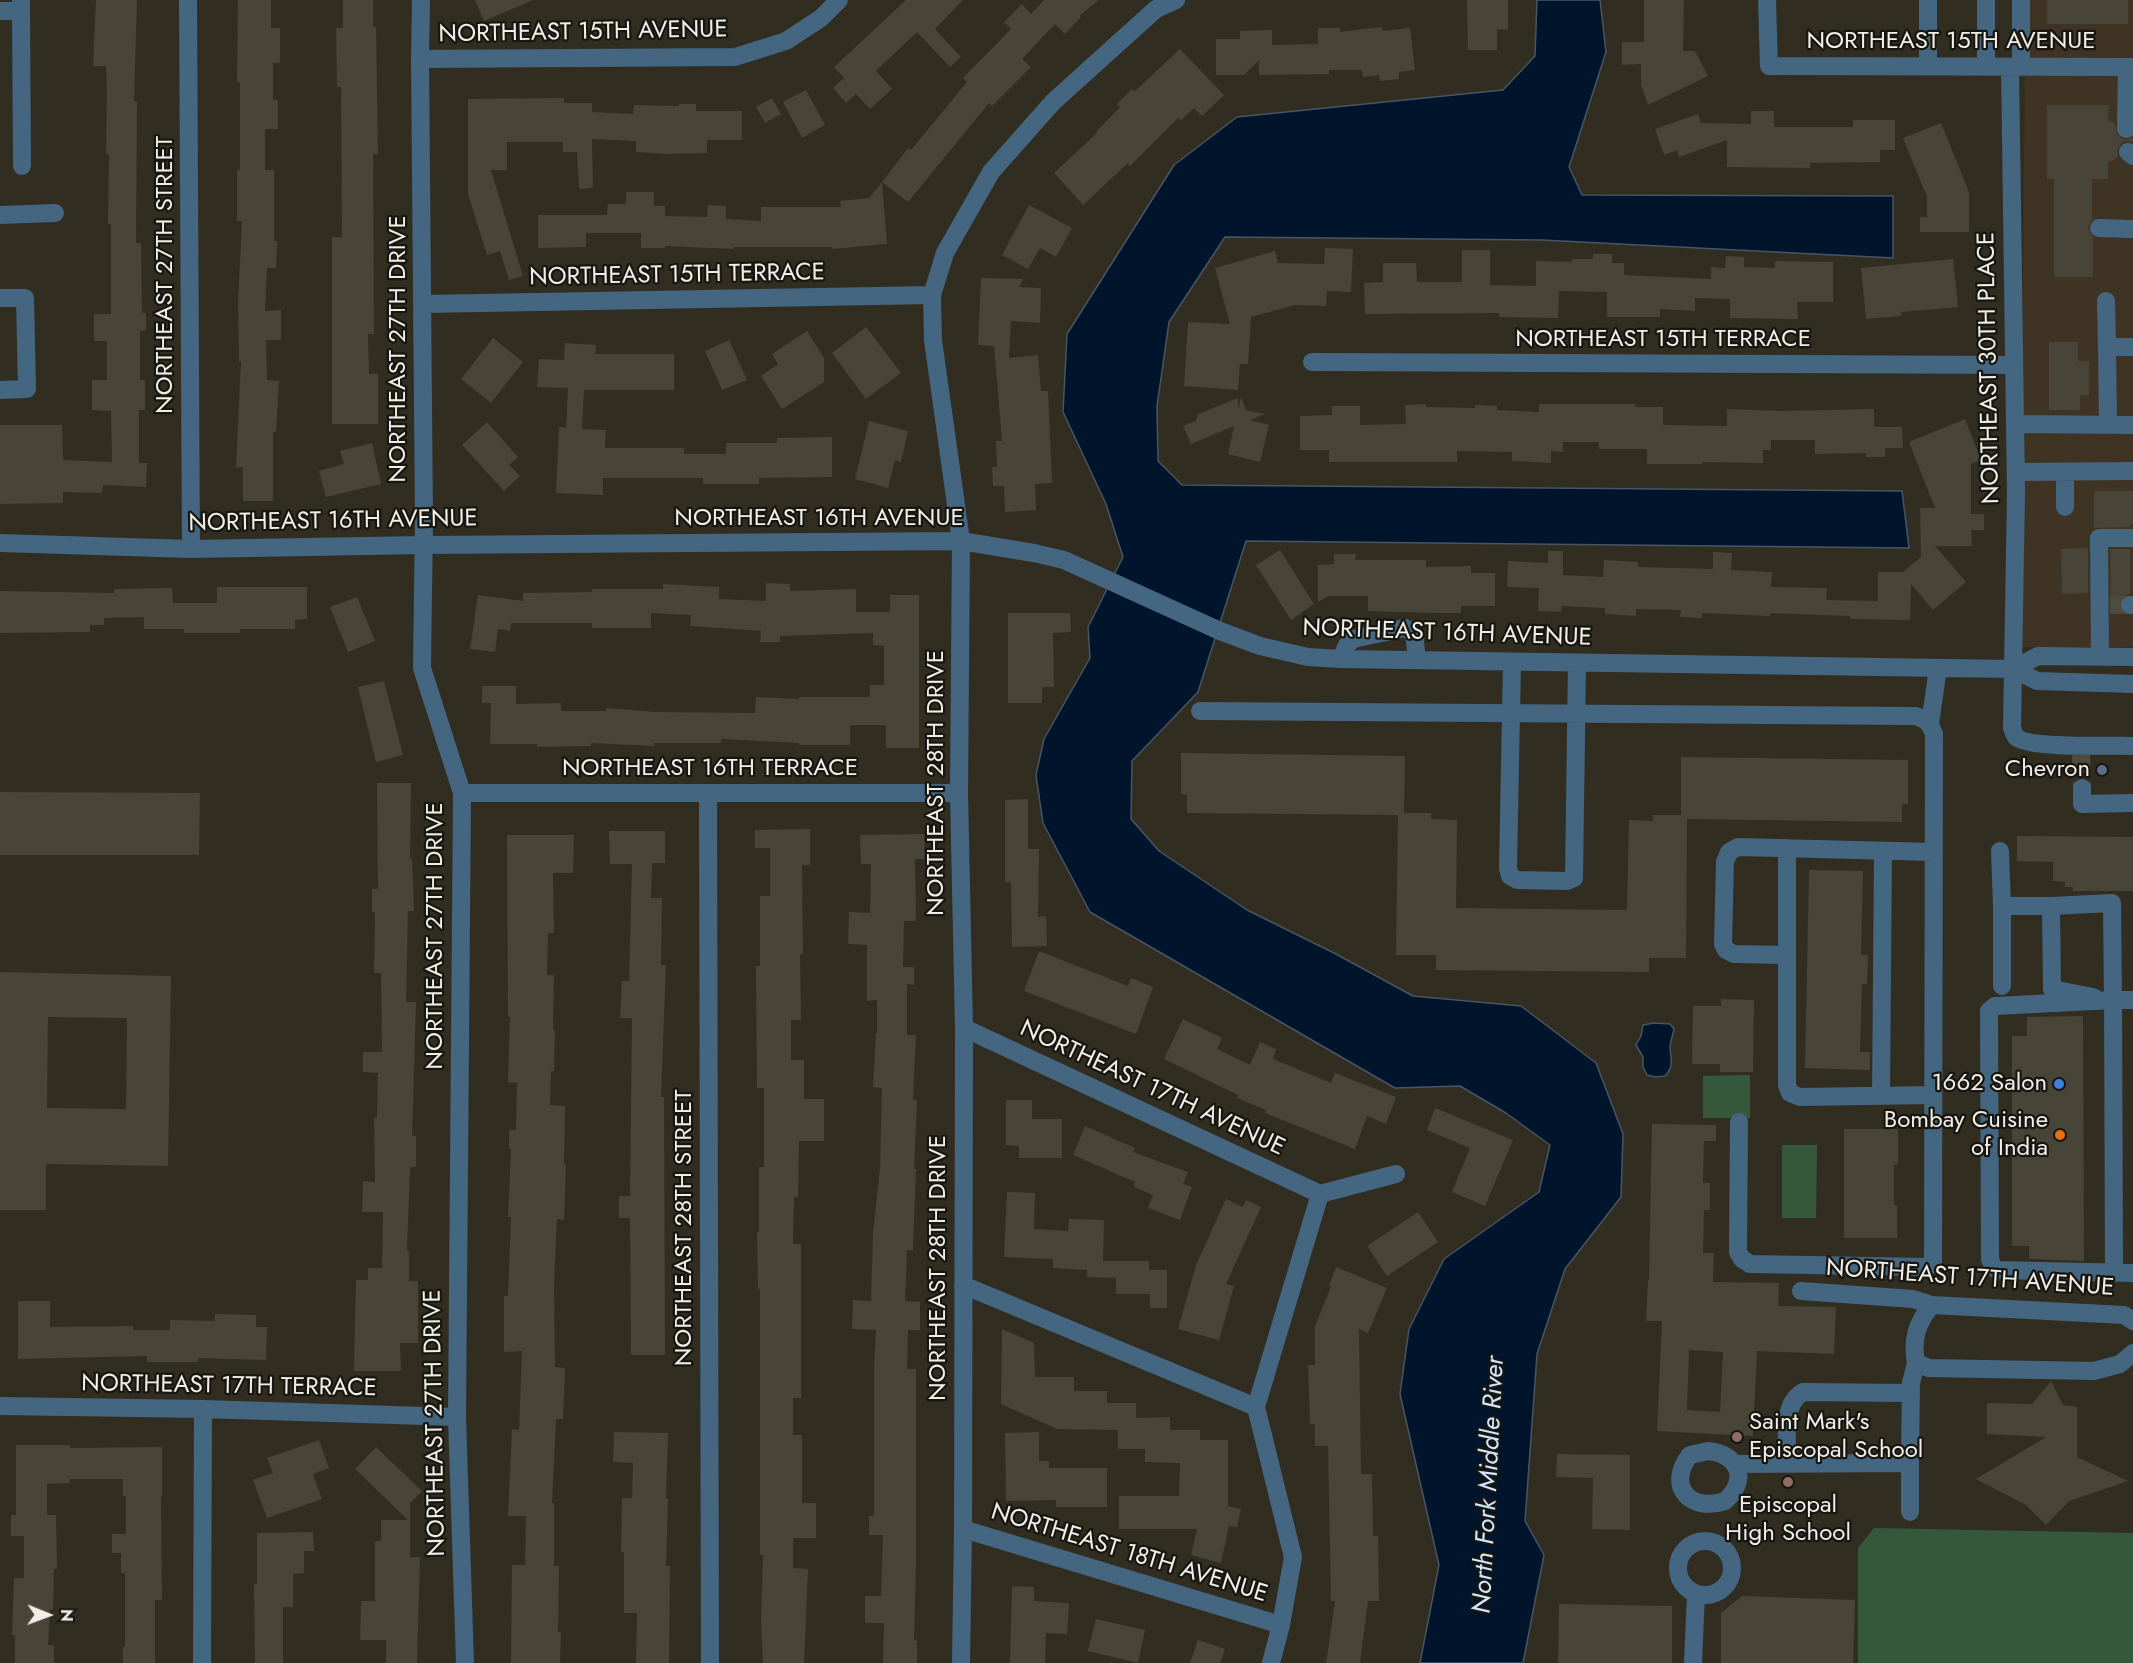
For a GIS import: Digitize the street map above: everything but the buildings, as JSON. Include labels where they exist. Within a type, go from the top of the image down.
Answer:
[{"type":"street","name":"NORTHEAST 27TH STREET","points":[[188,0],[191,549]]},
{"type":"street","name":"NORTHEAST 27TH DRIVE","points":[[421,0],[424,545],[422,668],[462,793],[457,1417],[465,1663]]},
{"type":"street","name":"NORTHEAST 15TH AVENUE","points":[[420,59],[735,57],[786,41],[821,18],[838,0]]},
{"type":"street","name":"NORTHEAST 28TH DRIVE","points":[[961,1663],[964,1029],[959,793],[962,541],[933,340],[932,295],[945,253],[991,172],[1053,102],[1156,9],[1176,0]]},
{"type":"street","name":"NORTHEAST 15TH AVENUE","points":[[1767,0],[1768,66],[2130,67]]},
{"type":"street","points":[[1928,0],[1928,66]]},
{"type":"street","points":[[1986,0],[1986,67]]},
{"type":"street","name":"NORTHEAST 30TH PLACE","points":[[2021,0],[2015,67],[2016,472],[2012,728],[2016,736],[2025,741],[2040,744],[2081,750],[2133,746]]},
{"type":"street","points":[[0,11],[21,6],[22,166]]},
{"type":"street","points":[[2128,120],[2130,67]]},
{"type":"street","points":[[0,215],[55,213]]},
{"type":"street","points":[[2100,228],[2133,229]]},
{"type":"street","name":"NORTHEAST 15TH TERRACE","points":[[423,304],[932,295]]},
{"type":"street","points":[[0,297],[25,298],[27,389],[0,390]]},
{"type":"street","points":[[2106,300],[2108,425]]},
{"type":"street","points":[[2107,347],[2133,347]]},
{"type":"street","name":"NORTHEAST 15TH TERRACE","points":[[1312,362],[2014,365]]},
{"type":"street","points":[[2015,424],[2133,424]]},
{"type":"street","points":[[2016,472],[2133,471]]},
{"type":"street","points":[[2065,472],[2065,507]]},
{"type":"street","points":[[2100,657],[2105,605],[2099,538],[2133,538]]},
{"type":"street","name":"NORTHEAST 16TH AVENUE","points":[[0,543],[191,549],[962,541],[1023,550],[1064,560],[1220,631],[1260,646],[1308,657],[2013,669],[2037,681],[2133,684]]},
{"type":"street","points":[[1341,659],[1347,645],[1353,639],[1405,628],[1414,633],[1417,660]]},
{"type":"street","name":"NORTHEAST 16TH AVENUE","points":[[2013,669],[2038,656],[2133,657]]},
{"type":"street","points":[[1512,662],[1508,868],[1510,876],[1517,880],[1567,881],[1574,878],[1577,663]]},
{"type":"street","points":[[1930,724],[1938,668]]},
{"type":"street","points":[[1200,711],[1915,716],[1925,719],[1934,734],[1933,1262],[1927,1267],[1750,1264],[1742,1259],[1738,1252],[1739,1122]]},
{"type":"street","points":[[2082,788],[2082,804],[2133,803]]},
{"type":"street","name":"NORTHEAST 16TH TERRACE","points":[[462,793],[959,793]]},
{"type":"street","name":"NORTHEAST 28TH STREET","points":[[708,793],[711,1663]]},
{"type":"street","points":[[1787,955],[1734,954],[1726,950],[1723,944],[1725,862],[1729,852],[1738,847],[1934,852]]},
{"type":"street","points":[[1787,848],[1786,1085],[1790,1093],[1800,1097],[1933,1095]]},
{"type":"street","points":[[1881,1096],[1882,851]]},
{"type":"street","points":[[2000,851],[2002,986]]},
{"type":"street","points":[[2002,906],[2112,903],[2106,1000],[2114,1273]]},
{"type":"street","points":[[2051,906],[2052,989],[2106,1000]]},
{"type":"street","points":[[2133,1000],[1995,1006],[1989,1011],[1990,1259],[1993,1267],[1997,1270],[2133,1273]]},
{"type":"street","name":"NORTHEAST 17TH AVENUE","points":[[964,1029],[1320,1194]]},
{"type":"street","points":[[1271,1663],[1281,1625],[1293,1557],[1256,1407],[1320,1194],[1396,1174]]},
{"type":"street","points":[[963,1285],[1256,1407]]},
{"type":"street","name":"NORTHEAST 17TH AVENUE","points":[[1801,1291],[1912,1299],[1932,1305],[2124,1315],[2133,1321]]},
{"type":"street","points":[[1910,1512],[1911,1393],[1917,1364],[1913,1347],[1920,1322],[1932,1305]]},
{"type":"street","points":[[1917,1364],[1949,1370],[2094,1371],[2120,1364],[2133,1353]]},
{"type":"street","points":[[1788,1464],[1788,1414],[1794,1400],[1803,1392],[1811,1390],[1911,1393]]},
{"type":"street","name":"NORTHEAST 17TH TERRACE","points":[[0,1406],[203,1408],[457,1417]]},
{"type":"street","points":[[202,1663],[203,1408]]},
{"type":"street","points":[[1736,1464],[1910,1463]]},
{"type":"street","name":"NORTHEAST 18TH AVENUE","points":[[963,1528],[1281,1625]]},
{"type":"street","points":[[1693,1663],[1696,1594]]},
{"type":"shaded area","points":[[2025,0],[2133,0],[2133,647],[2021,647]]},
{"type":"green space","points":[[1750,1075],[1750,1118],[1703,1118],[1703,1076]]},
{"type":"green space","points":[[1782,1145],[1817,1145],[1816,1218],[1782,1218]]},
{"type":"green space","points":[[1874,1528],[2133,1533],[2133,1663],[1858,1663],[1858,1548]]},
{"type":"water","name":"North Fork Middle River","points":[[1537,0],[1600,0],[1606,52],[1569,167],[1582,195],[1893,196],[1893,258],[1542,240],[1225,237],[1169,322],[1157,406],[1158,461],[1182,485],[1902,491],[1909,548],[1246,541],[1198,692],[1132,761],[1131,819],[1159,851],[1247,910],[1334,953],[1413,996],[1521,1006],[1596,1063],[1623,1134],[1621,1197],[1565,1269],[1537,1354],[1525,1521],[1544,1555],[1523,1663],[1420,1663],[1439,1565],[1400,1394],[1409,1329],[1444,1259],[1539,1192],[1550,1145],[1506,1113],[1460,1086],[1395,1088],[1090,912],[1043,823],[1036,775],[1044,739],[1090,658],[1088,627],[1123,557],[1106,504],[1063,412],[1067,334],[1174,165],[1237,117],[1503,90],[1535,56]]},
{"type":"water","points":[[1670,1024],[1674,1029],[1670,1046],[1671,1066],[1665,1076],[1647,1075],[1643,1067],[1643,1057],[1636,1045],[1643,1025]]},
{"type":"tunnel","points":[[2110,605],[2130,605]]},
{"type":"tunnel","points":[[2081,755],[2082,788]]},
{"type":"place","name":"Chevron","points":[[2102,770]]},
{"type":"place","name":"1662 Salon","points":[[2059,1084]]},
{"type":"place","name":"Bombay Cuisine of India","points":[[2060,1135]]},
{"type":"place","name":"Saint Mark's Episcopal School","points":[[1737,1437]]},
{"type":"place","name":"Episcopal High School","points":[[1788,1482]]}]
